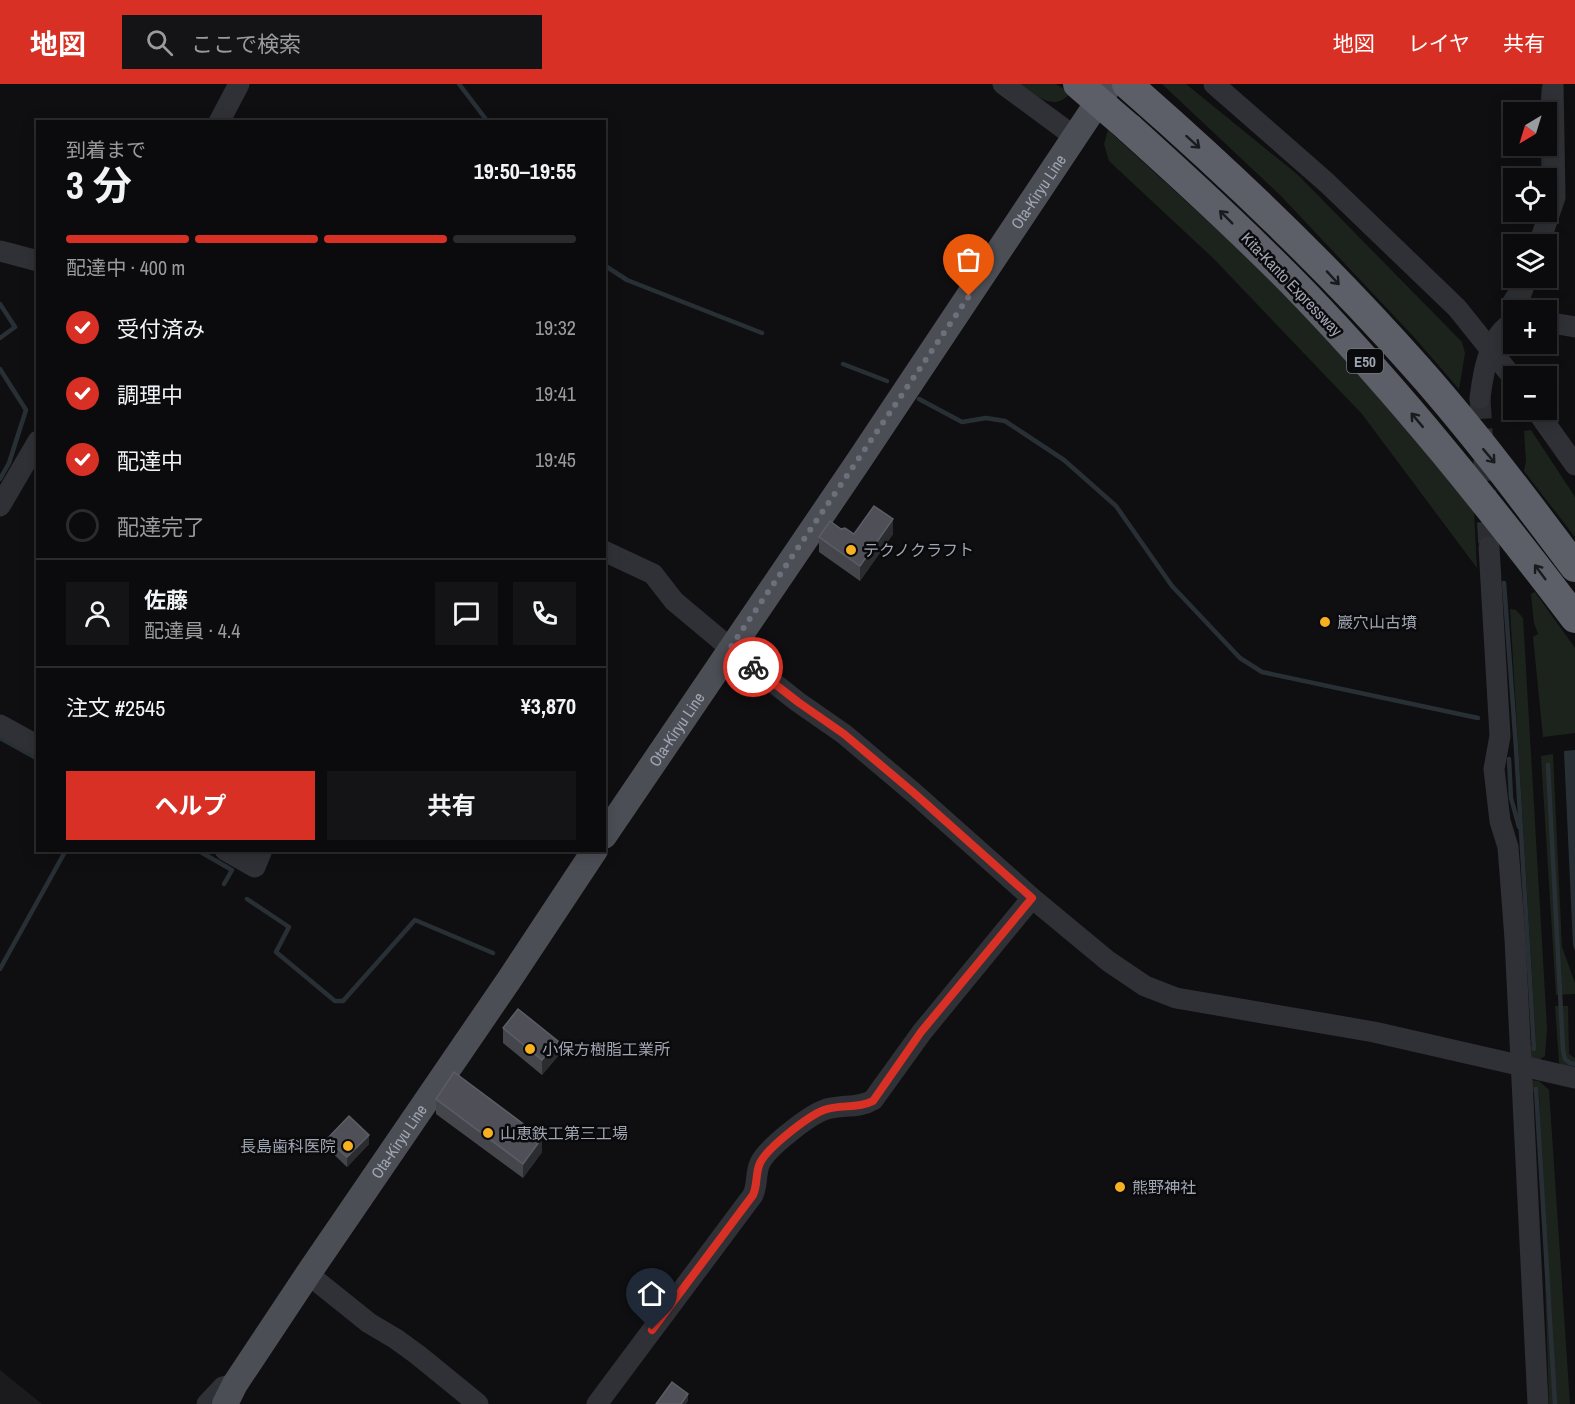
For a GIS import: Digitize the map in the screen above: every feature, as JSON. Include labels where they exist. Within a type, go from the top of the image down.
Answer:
[{"type":"highway","name":"Kita-Kanto Expressway","points":[[1078,84],[1214,204],[1304,295],[1391,390],[1494,512],[1575,618]]},
{"type":"highway","name":"Kita-Kanto Expressway","points":[[1138,94],[1236,181],[1416,368],[1511,482],[1575,567]]},
{"type":"main road","name":"Ota-Kiryu Line","points":[[606,833],[858,462],[1110,84]]},
{"type":"main road","name":"Ota-Kiryu Line","points":[[230,1394],[308,1274],[594,852]]},
{"type":"street","points":[[220,120],[239,84]]},
{"type":"street","points":[[1003,84],[1075,137]]},
{"type":"street","points":[[1214,84],[1327,183],[1457,308],[1504,366]]},
{"type":"street","points":[[1542,234],[1555,197],[1553,84]]},
{"type":"street","points":[[0,251],[36,260]]},
{"type":"street","points":[[1557,324],[1575,327]]},
{"type":"street","points":[[1480,398],[1484,366],[1491,349],[1503,330]]},
{"type":"street","points":[[1543,420],[1575,465]]},
{"type":"street","points":[[0,506],[36,444]]},
{"type":"street","points":[[1489,548],[1500,736],[1494,769],[1500,821],[1508,847],[1515,939],[1538,1404]]},
{"type":"street","points":[[606,552],[653,574],[674,601],[730,648],[798,702],[844,734],[1032,898],[1108,961],[1145,986],[1176,998],[1374,1032],[1575,1078]]},
{"type":"street","points":[[0,725],[36,745]]},
{"type":"street","points":[[229,852],[255,867],[261,852]]},
{"type":"street","points":[[597,1404],[753,1195],[758,1183],[759,1166],[764,1157],[798,1126],[825,1110],[873,1101],[921,1032],[1032,898]]},
{"type":"street","points":[[308,1274],[369,1323],[418,1355],[478,1404]]},
{"type":"street","points":[[207,1404],[223,1388],[230,1394]]},
{"type":"shaded area","points":[[1019,84],[1056,84],[1070,93],[1058,102],[1051,102],[1038,97]]},
{"type":"shaded area","points":[[1162,84],[1186,84],[1298,175],[1462,342],[1465,353],[1459,389],[1413,336],[1280,195]]},
{"type":"shaded area","points":[[1108,130],[1258,267],[1375,391],[1474,511],[1477,568],[1362,414],[1214,259],[1109,161],[1104,144]]},
{"type":"shaded area","points":[[1531,430],[1575,497],[1575,537],[1524,471],[1526,461],[1524,431]]},
{"type":"shaded area","points":[[1535,592],[1575,648],[1575,733],[1543,737],[1533,637],[1538,634],[1534,623],[1531,594]]},
{"type":"shaded area","points":[[1510,609],[1516,610],[1523,618],[1547,1028],[1545,1056],[1537,1061],[1529,1060],[1528,1048],[1536,1044]]},
{"type":"shaded area","points":[[1575,750],[1575,951],[1564,751]]},
{"type":"shaded area","points":[[1553,754],[1562,947],[1575,983],[1575,994],[1556,995],[1541,756]]},
{"type":"shaded area","points":[[1555,1006],[1568,1006],[1569,1054],[1575,1058],[1575,1071],[1564,1068],[1559,1063]]},
{"type":"shaded area","points":[[1530,1080],[1539,1081],[1549,1090],[1570,1404],[1549,1404],[1539,1093],[1530,1092]]},
{"type":"shaded area","points":[[0,1370],[42,1404],[0,1404]]},
{"type":"building","points":[[874,506],[893,519],[860,566],[819,537],[830,521],[854,534]]},
{"type":"building","points":[[518,1009],[558,1041],[542,1060],[503,1028]]},
{"type":"building","points":[[454,1072],[542,1138],[523,1164],[436,1099]]},
{"type":"building","points":[[349,1116],[369,1135],[347,1157],[327,1139]]},
{"type":"building","points":[[672,1382],[688,1394],[681,1404],[656,1404]]},
{"type":"waterway","points":[[459,84],[486,120]]},
{"type":"waterway","points":[[1543,102],[1544,88]]},
{"type":"waterway","points":[[1543,156],[1544,168]]},
{"type":"waterway","points":[[606,266],[627,280],[762,333]]},
{"type":"waterway","points":[[1505,300],[1512,288]]},
{"type":"waterway","points":[[0,304],[15,327],[0,338]]},
{"type":"waterway","points":[[843,364],[887,381]]},
{"type":"waterway","points":[[0,369],[26,410],[9,463],[0,479]]},
{"type":"waterway","points":[[919,399],[962,422],[986,418],[1005,421],[1064,460],[1116,506],[1172,586],[1240,658],[1262,672],[1478,718]]},
{"type":"waterway","points":[[1504,583],[1534,1049]]},
{"type":"waterway","points":[[0,738],[36,758]]},
{"type":"waterway","points":[[1509,759],[1511,798],[1519,827]]},
{"type":"waterway","points":[[1548,765],[1563,1050],[1565,1059],[1575,1064]]},
{"type":"waterway","points":[[0,969],[65,852]]},
{"type":"waterway","points":[[200,852],[232,870],[224,884]]},
{"type":"waterway","points":[[247,899],[289,927],[276,952],[335,1001],[343,1001],[415,920],[493,953]]},
{"type":"waterway","points":[[1536,1089],[1555,1404]]},
{"type":"tunnel","points":[[1480,398],[1489,547]]},
{"type":"way so far","points":[[753,667],[730,648],[969,296]]},
{"type":"place","name":"テクノクラフト","points":[[851,550]]},
{"type":"place","name":"巖穴山古墳","points":[[1325,622]]},
{"type":"place","name":"小保方樹脂工業所","points":[[530,1049]]},
{"type":"place","name":"山恵鉄工第三工場","points":[[488,1133]]},
{"type":"place","name":"長島歯科医院","points":[[348,1146]]},
{"type":"place","name":"熊野神社","points":[[1120,1187]]},
{"type":"route","points":[[652,1330],[753,1195],[758,1183],[759,1166],[764,1157],[791,1131],[825,1110],[873,1101],[921,1032],[1032,898],[844,734],[753,667]]}]
